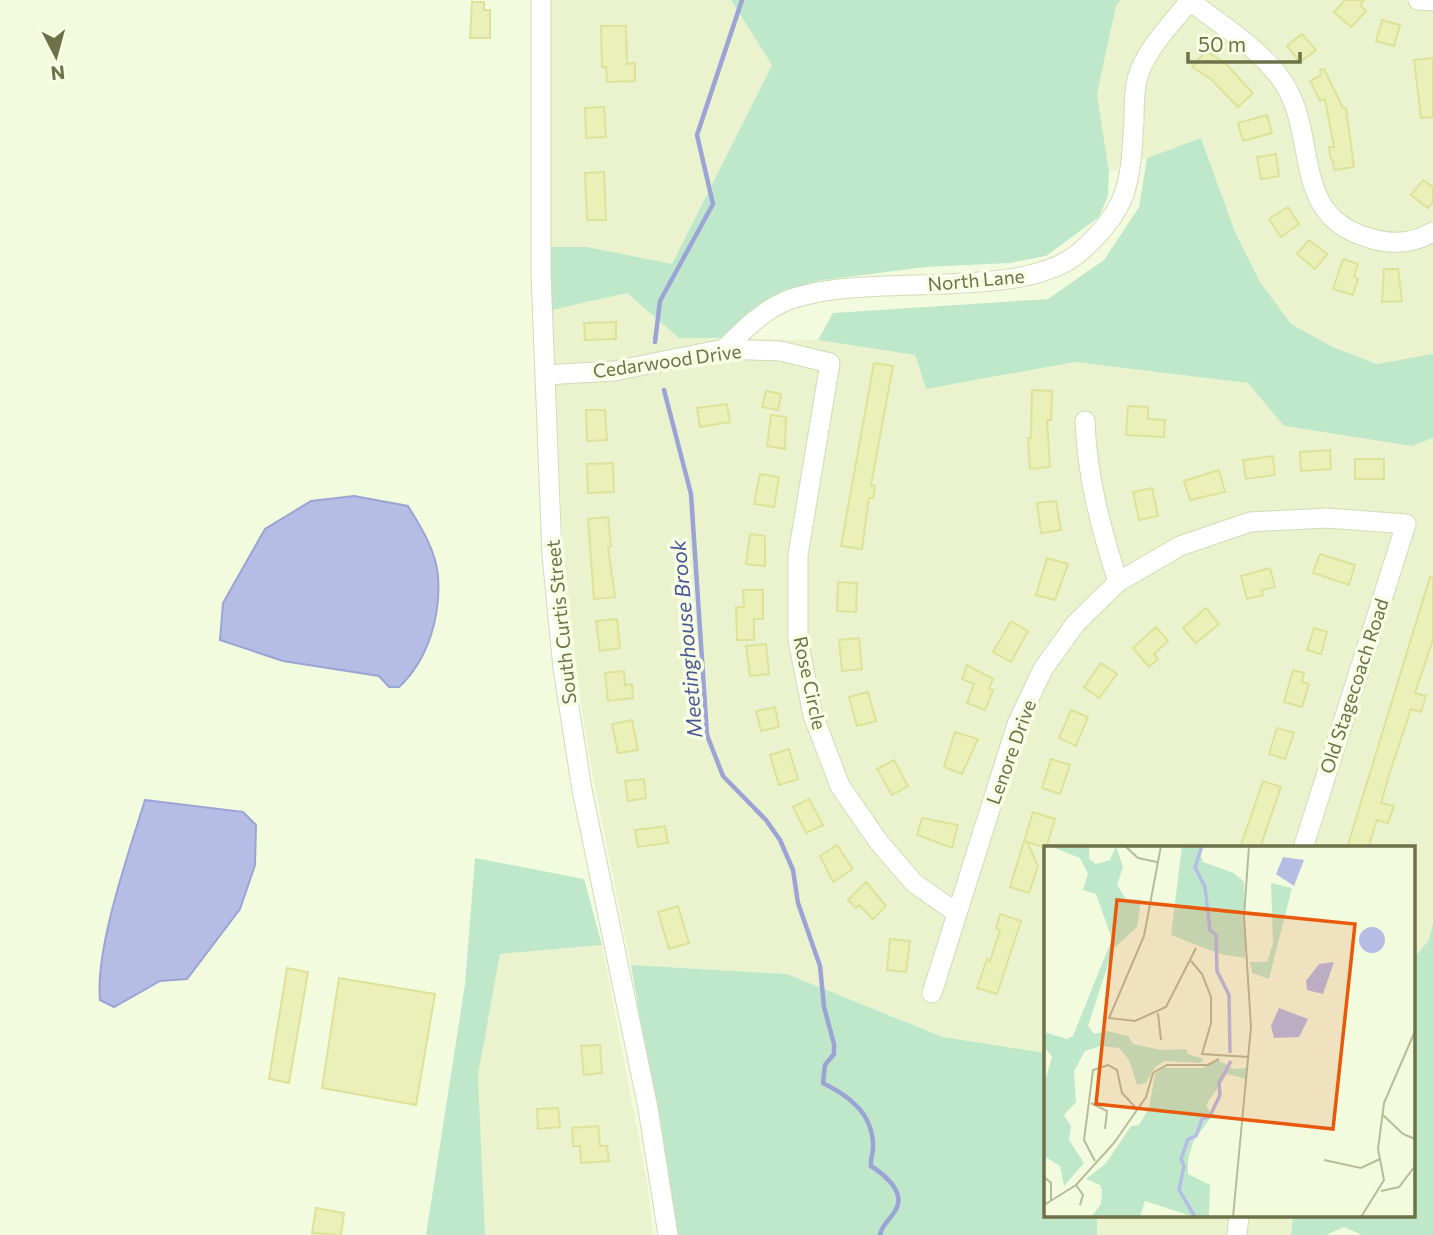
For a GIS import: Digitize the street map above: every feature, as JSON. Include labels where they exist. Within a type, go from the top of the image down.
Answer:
[{"type":"street","name":"South Curtis Street","points":[[541,0],[541,274],[552,555],[563,668],[582,790],[648,1108],[668,1235]]},
{"type":"street","points":[[1418,0],[1433,1]]},
{"type":"street","points":[[1190,1],[1261,57],[1282,81],[1297,108],[1316,195],[1330,218],[1354,234],[1385,243],[1420,239],[1433,232]]},
{"type":"street","name":"North Lane","points":[[724,349],[752,322],[785,301],[823,290],[1031,275],[1078,254],[1110,223],[1130,180],[1138,75],[1156,41],[1190,1]]},
{"type":"street","name":"Cedarwood Drive","points":[[545,375],[614,371],[724,349],[780,351],[830,363]]},
{"type":"street","name":"Rose Circle","points":[[830,363],[798,555],[798,640],[813,715],[840,786],[877,841],[914,883],[957,913]]},
{"type":"street","points":[[1085,421],[1086,449],[1097,518],[1118,582]]},
{"type":"street","name":"Lenore Drive","points":[[932,993],[1017,724],[1038,680],[1076,623],[1118,582],[1180,546],[1250,522],[1327,518],[1406,524]]},
{"type":"street","name":"Old Stagecoach Road","points":[[1304,846],[1406,524]]},
{"type":"shaded area","points":[[549,0],[731,0],[772,65],[672,264],[587,247],[548,247]]},
{"type":"shaded area","points":[[731,0],[1121,0],[1116,6],[1097,94],[1109,172],[1108,196],[1099,217],[1046,256],[1010,263],[925,267],[817,281],[747,313],[728,338],[679,338],[627,293],[552,310],[548,247],[587,247],[672,264],[772,65]]},
{"type":"shaded area","points":[[1121,0],[1433,0],[1433,354],[1378,364],[1333,347],[1291,324],[1260,282],[1235,232],[1201,138],[1109,172],[1097,94],[1116,6]]},
{"type":"shaded area","points":[[1201,138],[1235,232],[1260,282],[1291,324],[1333,347],[1377,364],[1433,354],[1433,438],[1412,446],[1284,426],[1248,383],[1075,362],[926,389],[915,355],[818,340],[833,313],[1048,299],[1104,260],[1139,207],[1147,158]]},
{"type":"shaded area","points":[[627,293],[679,338],[818,340],[915,355],[927,389],[1075,362],[1248,383],[1284,426],[1412,446],[1433,438],[1433,923],[1429,940],[1416,956],[1416,846],[1044,846],[1044,1053],[943,1037],[787,974],[631,965],[588,751],[565,589],[552,310]]},
{"type":"shaded area","points":[[475,858],[584,879],[602,945],[500,954],[478,1075],[485,1235],[426,1235],[465,984]]},
{"type":"shaded area","points":[[1433,923],[1433,1235],[1362,1235],[1344,1227],[1326,1235],[1291,1235],[1293,1218],[1416,1218],[1416,956],[1429,940]]},
{"type":"shaded area","points":[[602,945],[647,1181],[653,1235],[485,1235],[478,1075],[500,954]]},
{"type":"shaded area","points":[[631,965],[787,974],[943,1037],[1044,1053],[1044,1218],[1097,1218],[1097,1235],[677,1235]]},
{"type":"shaded area","points":[[1097,1218],[1293,1218],[1291,1235],[1097,1235]]},
{"type":"water","points":[[354,496],[408,506],[427,540],[437,567],[435,622],[418,664],[399,687],[389,687],[379,676],[283,661],[220,640],[223,603],[265,529],[311,501]]},
{"type":"water","points":[[145,800],[243,812],[256,825],[255,865],[240,909],[187,979],[160,981],[114,1007],[100,1000],[103,954],[122,872]]},
{"type":"building","points":[[1345,0],[1364,0],[1360,5],[1366,11],[1351,27],[1334,12]]},
{"type":"building","points":[[472,2],[484,2],[484,10],[490,10],[490,38],[470,38]]},
{"type":"building","points":[[1382,20],[1400,25],[1394,46],[1376,41]]},
{"type":"building","points":[[601,26],[626,26],[627,64],[635,63],[635,81],[607,82],[606,67],[602,67]]},
{"type":"building","points":[[1302,34],[1316,50],[1300,62],[1287,46]]},
{"type":"building","points":[[1206,51],[1224,62],[1253,93],[1238,107],[1211,79],[1192,67]]},
{"type":"building","points":[[1433,58],[1433,117],[1421,118],[1414,60]]},
{"type":"building","points":[[1324,69],[1343,108],[1346,108],[1354,167],[1334,170],[1329,147],[1334,147],[1325,99],[1320,101],[1310,81],[1321,75],[1320,70]]},
{"type":"building","points":[[604,107],[606,137],[586,138],[585,108]]},
{"type":"building","points":[[1267,115],[1272,133],[1243,141],[1238,123]]},
{"type":"building","points":[[1276,154],[1279,176],[1261,179],[1257,157]]},
{"type":"building","points":[[604,172],[606,220],[587,220],[585,173]]},
{"type":"building","points":[[1423,180],[1433,187],[1433,202],[1428,208],[1411,195]]},
{"type":"building","points":[[1288,207],[1299,224],[1281,237],[1269,219]]},
{"type":"building","points":[[1309,240],[1327,254],[1315,269],[1297,254]]},
{"type":"building","points":[[1343,259],[1358,264],[1354,277],[1358,279],[1353,295],[1333,289]]},
{"type":"building","points":[[1384,269],[1398,269],[1402,301],[1382,302]]},
{"type":"building","points":[[616,322],[616,339],[585,340],[584,323]]},
{"type":"building","points":[[874,363],[893,366],[871,485],[875,486],[873,498],[869,498],[862,549],[841,546]]},
{"type":"building","points":[[1032,390],[1052,391],[1051,420],[1047,420],[1050,467],[1030,469],[1028,438],[1031,438]]},
{"type":"building","points":[[766,391],[781,394],[778,410],[762,407]]},
{"type":"building","points":[[727,404],[730,422],[700,427],[697,408]]},
{"type":"building","points":[[1128,406],[1148,407],[1148,419],[1165,420],[1164,437],[1126,435]]},
{"type":"building","points":[[586,410],[605,410],[607,440],[587,441]]},
{"type":"building","points":[[771,415],[786,417],[785,449],[767,446]]},
{"type":"building","points":[[1330,450],[1331,469],[1301,471],[1300,452]]},
{"type":"building","points":[[1273,456],[1275,475],[1246,479],[1243,460]]},
{"type":"building","points":[[1355,459],[1384,459],[1384,479],[1355,479]]},
{"type":"building","points":[[613,463],[614,492],[588,493],[587,464]]},
{"type":"building","points":[[1219,470],[1225,492],[1190,500],[1184,481]]},
{"type":"building","points":[[760,474],[779,477],[774,507],[754,504]]},
{"type":"building","points":[[1152,488],[1158,516],[1139,520],[1133,492]]},
{"type":"building","points":[[1056,501],[1061,530],[1041,533],[1037,503]]},
{"type":"building","points":[[608,517],[611,546],[608,547],[615,597],[594,599],[588,519]]},
{"type":"building","points":[[750,534],[765,536],[765,566],[746,564]]},
{"type":"building","points":[[1320,554],[1355,565],[1349,585],[1313,573]]},
{"type":"building","points":[[1047,558],[1068,564],[1055,600],[1036,595]]},
{"type":"building","points":[[1270,568],[1275,587],[1262,590],[1263,595],[1247,599],[1241,576]]},
{"type":"building","points":[[1430,577],[1433,578],[1433,640],[1415,693],[1426,696],[1421,712],[1411,709],[1381,803],[1394,806],[1388,823],[1377,820],[1369,846],[1348,846]]},
{"type":"building","points":[[838,582],[857,583],[856,612],[837,611]]},
{"type":"building","points":[[743,590],[763,590],[763,619],[754,619],[754,640],[737,640],[736,607],[744,607]]},
{"type":"building","points":[[1206,608],[1219,624],[1196,643],[1183,628]]},
{"type":"building","points":[[617,619],[620,648],[600,651],[596,621]]},
{"type":"building","points":[[1011,621],[1028,631],[1011,662],[993,652]]},
{"type":"building","points":[[1156,627],[1168,641],[1154,654],[1158,659],[1149,667],[1133,648]]},
{"type":"building","points":[[1314,628],[1327,632],[1321,654],[1307,650]]},
{"type":"building","points":[[859,638],[862,669],[842,671],[839,640]]},
{"type":"building","points":[[766,644],[769,674],[750,676],[746,646]]},
{"type":"building","points":[[1101,663],[1117,674],[1099,698],[1084,687]]},
{"type":"building","points":[[967,665],[993,679],[989,689],[993,690],[985,710],[967,703],[974,684],[962,679]]},
{"type":"building","points":[[1293,670],[1304,673],[1302,682],[1309,684],[1302,707],[1284,702]]},
{"type":"building","points":[[624,671],[625,685],[632,684],[633,698],[608,701],[605,673]]},
{"type":"building","points":[[868,692],[876,721],[857,726],[849,697]]},
{"type":"building","points":[[775,707],[779,727],[761,731],[756,711]]},
{"type":"building","points":[[1071,710],[1088,717],[1076,746],[1059,738]]},
{"type":"building","points":[[632,720],[638,750],[618,753],[612,724]]},
{"type":"building","points":[[1277,728],[1294,733],[1285,759],[1269,754]]},
{"type":"building","points":[[955,732],[978,739],[962,774],[944,767]]},
{"type":"building","points":[[789,749],[798,779],[779,785],[770,755]]},
{"type":"building","points":[[1051,759],[1070,765],[1060,794],[1042,788]]},
{"type":"building","points":[[894,760],[908,786],[892,795],[877,769]]},
{"type":"building","points":[[644,779],[646,798],[628,801],[625,781]]},
{"type":"building","points":[[1263,781],[1281,787],[1261,846],[1241,846]]},
{"type":"building","points":[[809,799],[823,825],[806,833],[793,807]]},
{"type":"building","points":[[1033,812],[1055,819],[1047,846],[1027,842],[1038,866],[1029,893],[1010,887]]},
{"type":"building","points":[[922,818],[958,825],[952,848],[917,835]]},
{"type":"building","points":[[665,826],[668,843],[638,847],[635,830]]},
{"type":"building","points":[[837,845],[853,869],[833,882],[820,856]]},
{"type":"building","points":[[866,882],[886,906],[873,919],[859,905],[856,908],[848,900]]},
{"type":"building","points":[[678,906],[689,943],[669,949],[658,912]]},
{"type":"building","points":[[1000,914],[1021,921],[997,994],[977,988],[987,959],[990,961],[1000,930],[996,928]]},
{"type":"building","points":[[890,939],[910,941],[906,972],[887,970]]},
{"type":"building","points":[[287,968],[308,972],[289,1083],[269,1079]]},
{"type":"building","points":[[339,978],[435,994],[416,1105],[322,1088]]},
{"type":"building","points":[[600,1045],[602,1073],[584,1075],[581,1046]]},
{"type":"building","points":[[558,1108],[560,1127],[538,1129],[537,1109]]},
{"type":"building","points":[[598,1126],[600,1146],[607,1146],[609,1161],[581,1163],[580,1146],[573,1146],[572,1128]]},
{"type":"building","points":[[316,1208],[344,1213],[341,1235],[312,1233]]},
{"type":"waterway","name":"Meetinghouse Brook","points":[[655,342],[660,301],[713,204],[697,135],[742,0]]},
{"type":"waterway","name":"Meetinghouse Brook","points":[[664,390],[691,494],[707,735],[723,776],[766,820],[780,840],[793,870],[798,903],[820,966],[824,1007],[834,1044],[834,1054],[825,1065],[823,1083],[850,1100],[864,1115],[872,1133],[871,1166],[888,1179],[898,1198],[895,1211],[880,1235]]}]
